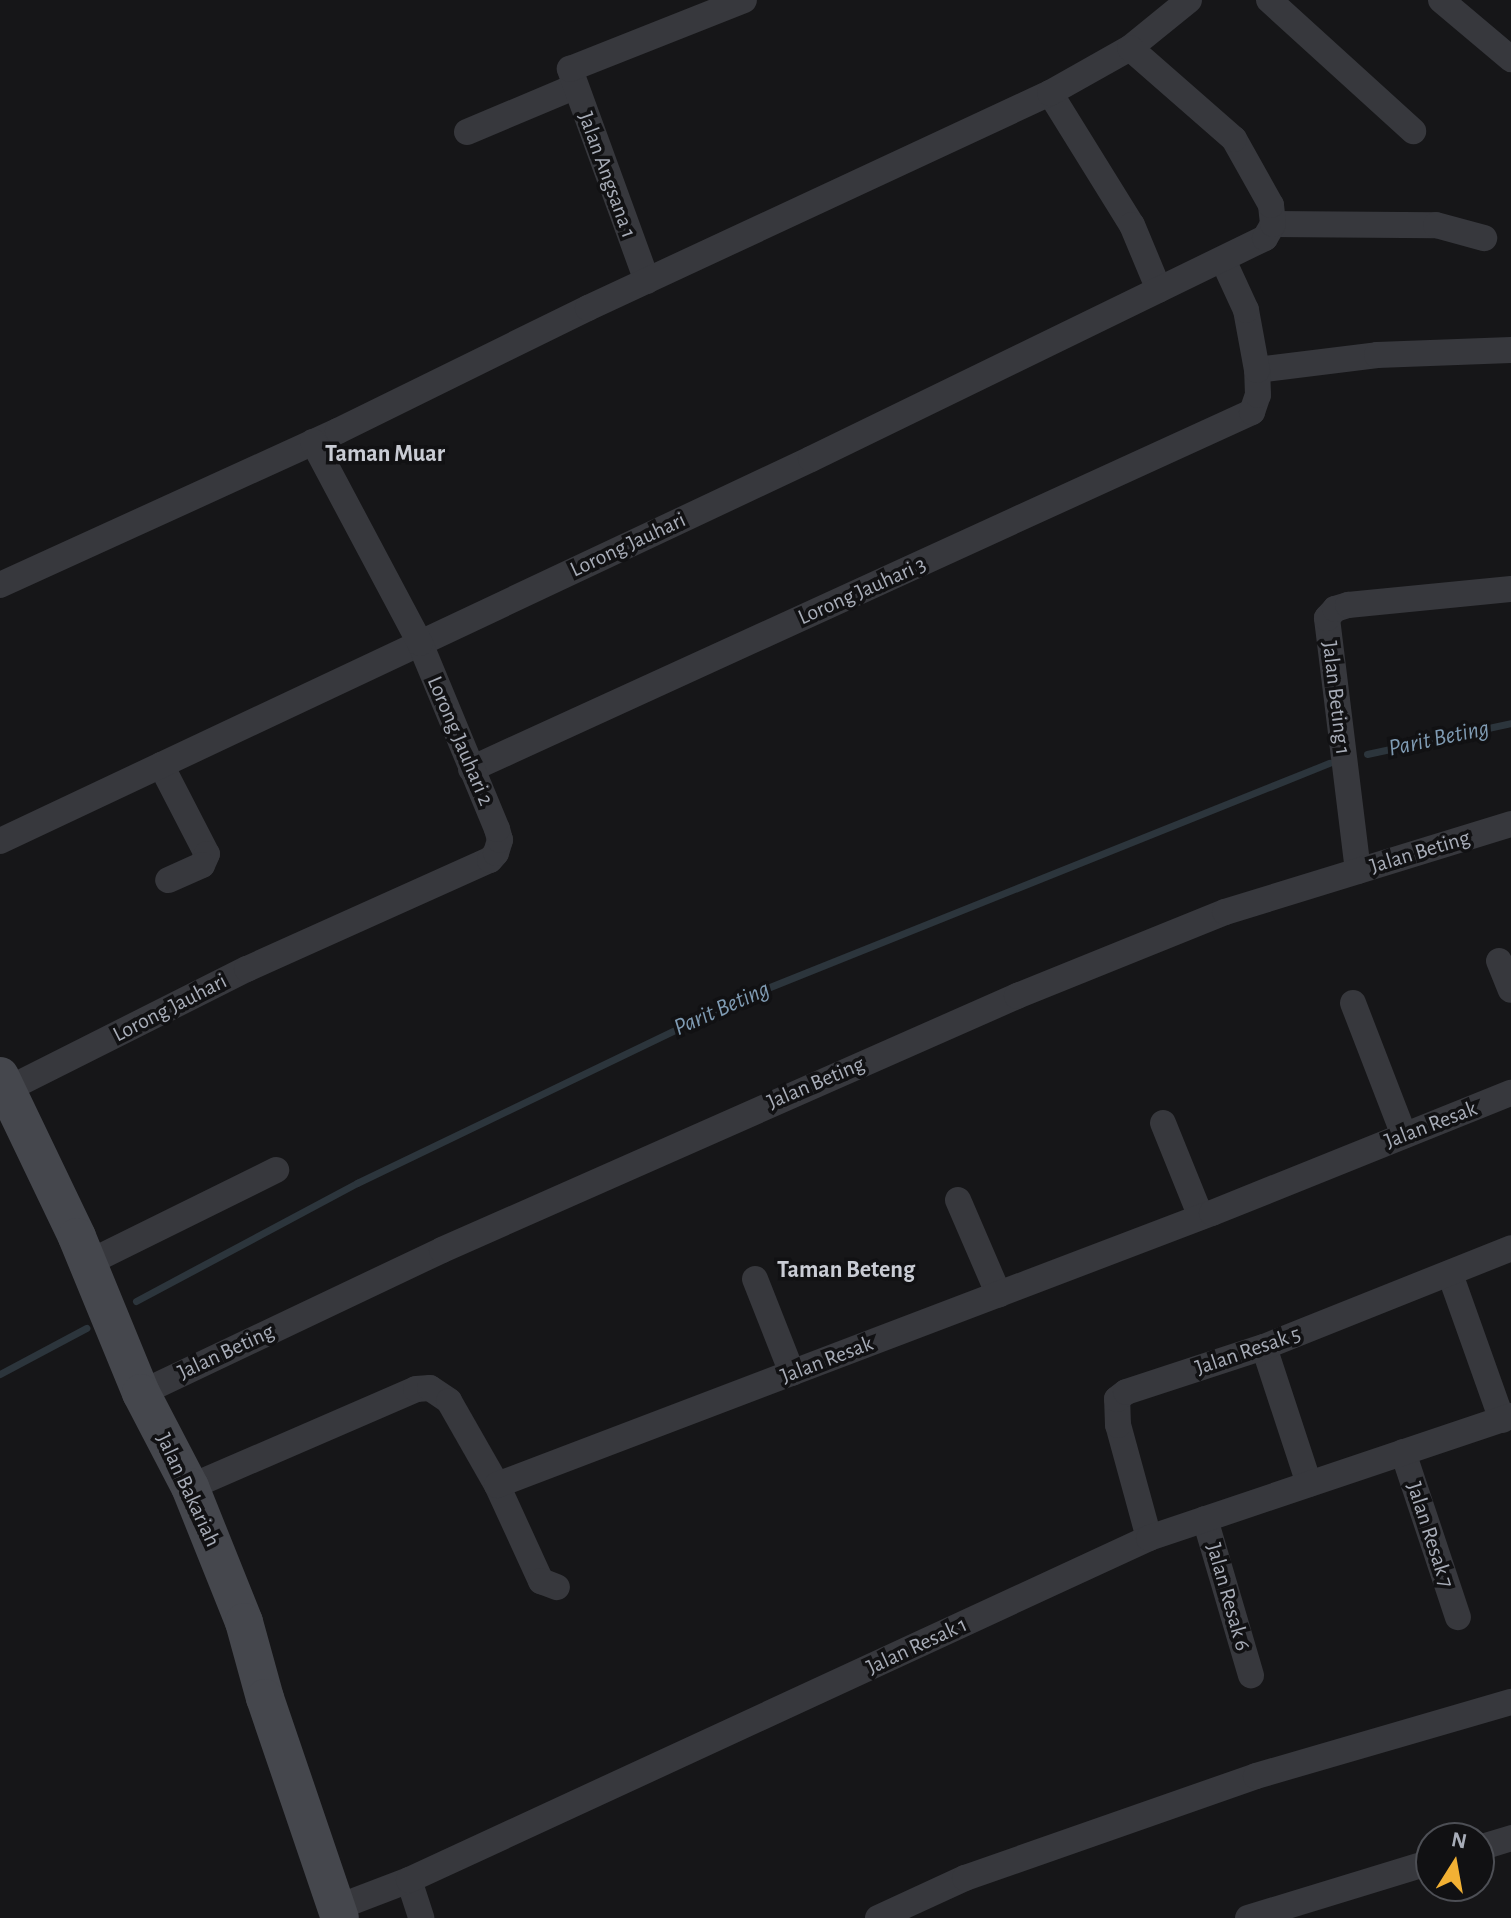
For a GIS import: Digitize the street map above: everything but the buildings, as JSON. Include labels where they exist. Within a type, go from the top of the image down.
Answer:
[{"type":"main road","name":"Jalan Bakariah","points":[[3,1083],[88,1263],[141,1393],[190,1487],[244,1622],[265,1698],[338,1913]]},
{"type":"street","points":[[467,132],[572,78],[744,0]]},
{"type":"street","points":[[0,585],[313,442],[647,281],[1050,93],[1130,48],[1189,0]]},
{"type":"street","points":[[1269,0],[1413,131]]},
{"type":"street","points":[[1441,0],[1511,59]]},
{"type":"street","points":[[1130,48],[1234,139],[1271,205],[1273,224],[1436,225],[1484,238]]},
{"type":"street","name":"Jalan Angsana 1","points":[[572,78],[647,281]]},
{"type":"street","points":[[1050,93],[1132,225],[1159,290]]},
{"type":"street","name":"Lorong Jauhari","points":[[0,841],[1254,245],[1271,232],[1273,224]]},
{"type":"street","points":[[1223,260],[1243,299],[1257,370],[1368,355],[1511,350]]},
{"type":"street","name":"Lorong Jauhari 3","points":[[471,769],[1252,412],[1258,395],[1257,370]]},
{"type":"street","name":"Lorong Jauhari 2","points":[[313,442],[420,643],[500,840]]},
{"type":"street","name":"Jalan Beting 1","points":[[1358,871],[1327,618],[1335,609],[1348,605],[1511,589]]},
{"type":"street","points":[[161,765],[207,854],[202,865],[168,880]]},
{"type":"street","name":"Jalan Beting","points":[[141,1393],[471,1237],[1017,996],[1225,912],[1511,824]]},
{"type":"street","name":"Lorong Jauhari","points":[[3,1083],[490,860],[500,840]]},
{"type":"street","points":[[1499,961],[1511,990]]},
{"type":"street","points":[[1353,1003],[1404,1135]]},
{"type":"street","name":"Jalan Resak","points":[[497,1485],[1201,1217],[1511,1093]]},
{"type":"street","points":[[1163,1123],[1201,1217]]},
{"type":"street","points":[[88,1263],[276,1170]]},
{"type":"street","points":[[958,1200],[999,1295]]},
{"type":"street","name":"Jalan Resak 5","points":[[1149,1538],[1118,1425],[1117,1399],[1126,1392],[1264,1347],[1511,1248]]},
{"type":"street","points":[[1450,1274],[1506,1418]]},
{"type":"street","points":[[755,1279],[792,1373]]},
{"type":"street","points":[[1264,1347],[1309,1484]]},
{"type":"street","points":[[190,1487],[416,1389],[430,1388],[449,1401],[497,1485],[541,1581],[557,1587]]},
{"type":"street","name":"Jalan Resak 1","points":[[338,1913],[1149,1538],[1506,1418]]},
{"type":"street","name":"Jalan Resak 7","points":[[1403,1452],[1458,1617]]},
{"type":"street","name":"Jalan Resak 6","points":[[1205,1519],[1251,1675]]},
{"type":"street","points":[[878,1918],[965,1878],[1256,1776],[1511,1702]]},
{"type":"street","points":[[1248,1918],[1415,1867]]},
{"type":"street","points":[[409,1880],[421,1918]]},
{"type":"waterway","name":"Parit Beting","points":[[1367,754],[1511,723]]},
{"type":"waterway","name":"Parit Beting","points":[[136,1301],[357,1183],[740,999],[1329,763]]},
{"type":"waterway","name":"Parit Beting","points":[[0,1374],[86,1328]]},
{"type":"district","name":"Taman Muar","points":[[385,455]]},
{"type":"district","name":"Taman Beteng","points":[[846,1271]]}]
